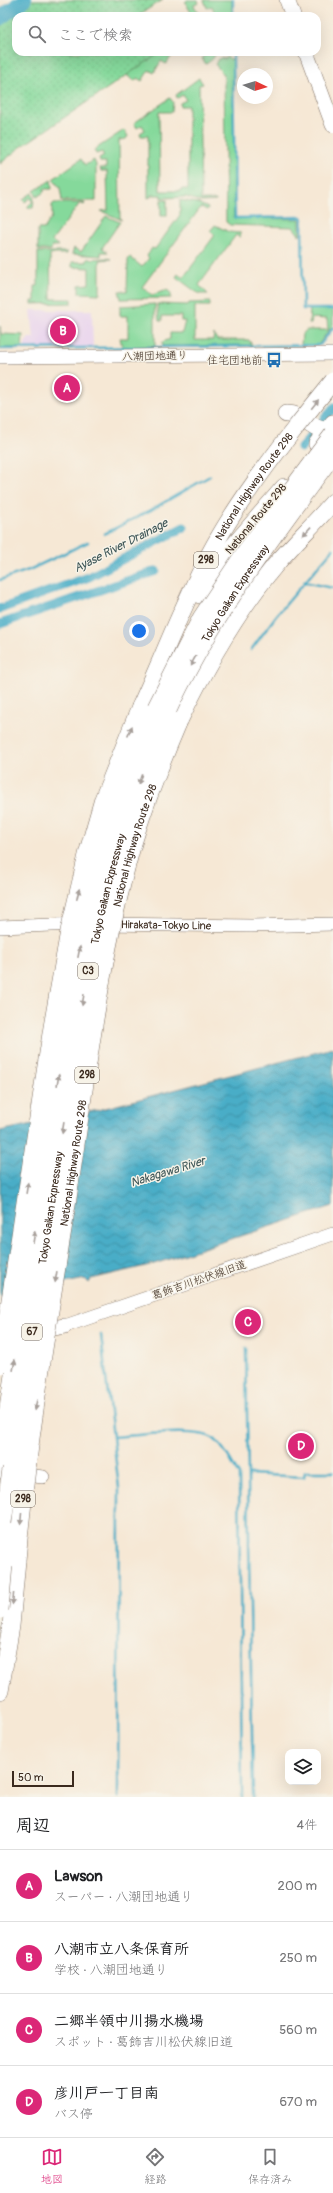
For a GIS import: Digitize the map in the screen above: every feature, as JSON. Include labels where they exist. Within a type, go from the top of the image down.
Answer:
[{"type":"highway","name":"National Highway Route 298","points":[[0,1365],[52,1027],[69,931],[88,851],[103,799],[140,707],[195,583],[215,544],[291,421],[333,381]]},
{"type":"highway","points":[[291,421],[298,415],[316,429],[331,429]]},
{"type":"highway","name":"National Route 298","points":[[151,683],[187,616],[223,558],[276,498],[331,429]]},
{"type":"highway","name":"Tokyo Gaikan Expressway","points":[[0,1542],[6,1458],[77,962],[99,863],[118,802],[153,713],[202,618],[247,549],[331,429]]},
{"type":"highway","name":"Tokyo Gaikan Expressway","points":[[6,1458],[88,970],[110,872],[125,819],[164,720],[188,669],[213,623],[259,554],[333,455]]},
{"type":"highway","name":"298","points":[[215,651],[239,605],[296,515],[333,466]]},
{"type":"highway","name":"National Highway Route 298","points":[[0,1691],[11,1626],[31,1438],[102,977],[120,892],[132,849],[161,763],[179,721],[215,651],[252,595],[278,562],[333,502]]},
{"type":"highway","name":"298","points":[[0,1610],[6,1458]]},
{"type":"main road","points":[[287,0],[292,12]]},
{"type":"main road","points":[[307,56],[333,125]]},
{"type":"main road","name":"67","points":[[0,1338],[65,1326]]},
{"type":"street","name":"八潮団地通り","points":[[0,357],[333,354]]},
{"type":"street","name":"Hirakata-Tokyo Line","points":[[0,927],[53,924],[251,926],[333,924]]},
{"type":"street","name":"葛飾吉川松伏線旧道","points":[[65,1326],[333,1234]]},
{"type":"street","points":[[0,1472],[43,1477]]},
{"type":"shaded area","points":[[31,310],[92,310],[93,347],[25,348],[25,343],[29,338],[34,338]]},
{"type":"green space","points":[[30,0],[163,0],[143,12],[14,12]]},
{"type":"green space","points":[[187,0],[198,0],[199,3],[194,5],[197,12],[191,12],[185,2]]},
{"type":"green space","points":[[204,0],[232,0],[232,12],[214,12],[212,6],[207,8]]},
{"type":"green space","points":[[12,13],[12,56],[155,56],[18,149],[0,164],[0,22]]},
{"type":"green space","points":[[155,56],[172,56],[166,64],[161,61],[154,73],[149,70],[142,81],[137,78],[135,81],[126,75]]},
{"type":"green space","points":[[204,56],[214,56],[206,64],[202,59]]},
{"type":"green space","points":[[226,57],[233,60],[234,218],[300,219],[300,236],[293,227],[230,225],[226,222],[224,75],[215,64],[220,58],[226,59]]},
{"type":"green space","points":[[199,78],[203,84],[199,85],[201,200],[216,201],[202,202],[186,197],[161,198],[161,195],[151,195],[151,197],[148,198],[148,136],[141,136],[140,133],[145,130],[142,125],[137,128],[134,123],[170,98],[173,102],[172,112],[159,112],[160,191],[181,191],[181,189],[188,189],[188,106],[180,106],[180,103],[186,100],[183,95],[177,98],[176,95]]},
{"type":"green space","points":[[124,130],[128,136],[126,139],[119,140],[120,218],[122,220],[101,211],[108,210],[107,171],[101,171],[100,168],[106,168],[106,162],[100,162],[99,159],[104,156],[102,152],[96,154],[94,150]]},
{"type":"green space","points":[[81,159],[85,165],[94,160],[96,165],[96,201],[62,201],[60,188],[53,179]]},
{"type":"green space","points":[[51,180],[52,189],[44,189],[44,192],[37,197],[34,191]]},
{"type":"green space","points":[[32,193],[34,199],[33,208],[28,208],[33,201],[30,198],[25,202],[23,199]]},
{"type":"green space","points":[[161,200],[167,200],[167,216],[161,216]]},
{"type":"green space","points":[[180,200],[198,203],[208,208],[207,210],[201,207],[142,287],[152,295],[167,290],[171,293],[171,298],[121,299],[119,291],[127,291],[128,260],[130,257],[142,267],[149,258],[147,256],[152,248],[155,249],[180,215]]},
{"type":"green space","points":[[54,203],[80,203],[52,241],[59,246],[52,246],[51,250],[38,250],[38,229],[44,229],[52,217],[52,205]]},
{"type":"green space","points":[[106,216],[120,222],[102,248],[108,252],[101,252],[101,256],[72,254],[74,248],[81,252]]},
{"type":"green space","points":[[215,225],[229,232],[241,233],[240,237],[236,235],[199,285],[208,294],[199,294],[176,277],[178,274],[183,278],[215,235],[210,231]]},
{"type":"green space","points":[[38,252],[67,252],[67,254],[50,254],[51,299],[72,299],[72,303],[32,304],[32,301],[35,301],[35,286],[38,286]]},
{"type":"green space","points":[[87,259],[111,259],[100,260],[100,294],[79,293],[79,285],[89,284],[89,268],[72,267],[72,262],[87,262]]},
{"type":"green space","points":[[210,302],[210,306],[195,306],[195,340],[213,340],[214,334],[217,340],[249,340],[252,345],[163,346],[162,342],[170,339],[170,333],[182,333],[185,321],[181,321],[181,316],[162,316],[162,321],[159,321],[157,304],[188,305],[189,303]]},
{"type":"green space","points":[[155,304],[155,346],[122,347],[120,338],[128,338],[128,316],[120,316],[120,306]]},
{"type":"green space","points":[[310,309],[333,309],[333,325],[318,345],[301,345],[302,334],[307,330],[328,330],[327,319],[312,318],[311,324],[309,324]]},
{"type":"green space","points":[[0,326],[1,334],[23,335],[22,348],[0,348]]},
{"type":"water","name":"Nakagawa River","points":[[333,1048],[333,1206],[154,1264],[91,1279],[89,1283],[85,1279],[0,1296],[0,1131],[98,1110]]},
{"type":"waterway","points":[[0,18],[24,0]]},
{"type":"waterway","points":[[233,0],[233,12]]},
{"type":"waterway","points":[[233,56],[235,218],[302,217],[303,309],[333,309]]},
{"type":"waterway","points":[[0,349],[320,345],[333,328]]},
{"type":"waterway","name":"Ayase River Drainage","points":[[301,448],[333,408]]},
{"type":"waterway","points":[[104,534],[151,510],[210,476]]},
{"type":"waterway","name":"Ayase River Drainage","points":[[0,609],[89,577],[184,527]]},
{"type":"waterway","points":[[0,580],[29,570],[88,542]]},
{"type":"waterway","points":[[251,650],[276,616],[333,549]]},
{"type":"waterway","name":"Ayase River Drainage","points":[[0,624],[156,571]]},
{"type":"waterway","points":[[304,582],[333,588]]},
{"type":"waterway","points":[[101,1335],[113,1437],[180,1433],[206,1435],[214,1439],[222,1446],[239,1475],[242,1797]]},
{"type":"waterway","points":[[246,1348],[253,1797]]},
{"type":"waterway","points":[[113,1437],[119,1488],[118,1797]]},
{"type":"waterway","points":[[249,1474],[304,1477],[305,1472],[333,1472]]},
{"type":"place","name":"八潮市立八条保育所","points":[[63,331]]},
{"type":"place","name":"住宅団地前","points":[[274,360]]},
{"type":"place","name":"Lawson","points":[[67,388]]},
{"type":"place","name":"二郷半領中川揚水機場","points":[[248,1322]]},
{"type":"place","name":"彦川戸一丁目南","points":[[301,1446]]}]
